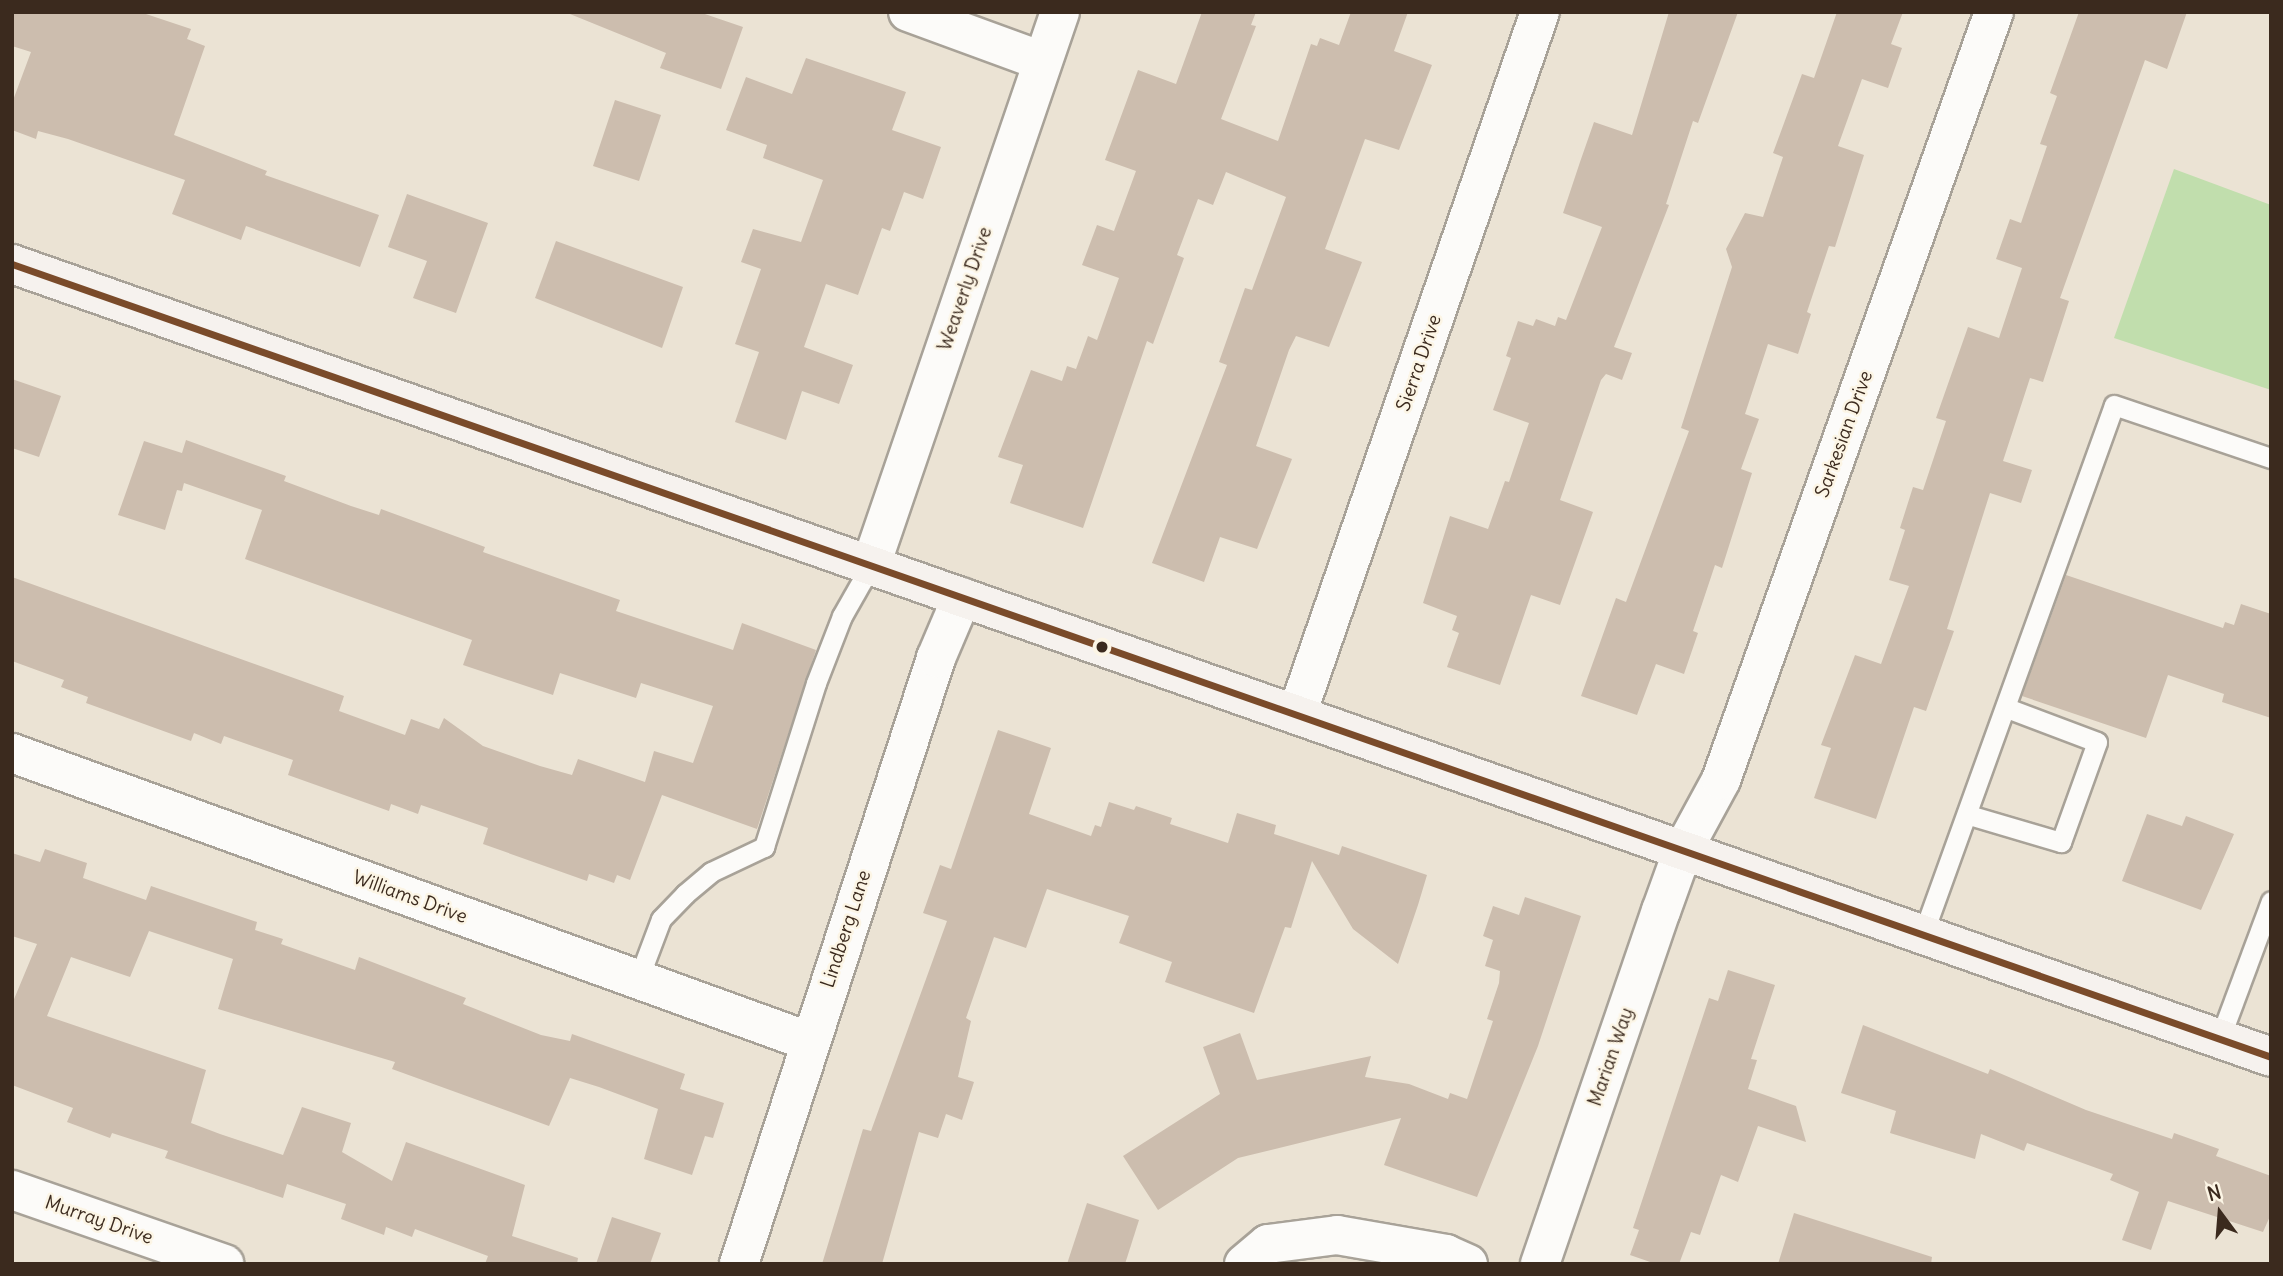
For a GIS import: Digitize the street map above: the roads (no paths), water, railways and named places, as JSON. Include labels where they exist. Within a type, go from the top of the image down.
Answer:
[{"type":"main road","points":[[12,264],[2271,1057]]},
{"type":"street","points":[[908,12],[1042,61]]},
{"type":"street","name":"Weaverly Drive","points":[[871,565],[1060,12]]},
{"type":"street","name":"Sierra Drive","points":[[1297,714],[1540,12]]},
{"type":"street","name":"Sarkesian Drive","points":[[1683,850],[1717,792],[1994,12]]},
{"type":"street","name":"Lindberg Lane","points":[[739,1264],[808,1041],[936,658],[962,597]]},
{"type":"street","name":"Williams Drive","points":[[12,753],[808,1041]]},
{"type":"street","name":"Marian Way","points":[[1540,1264],[1683,850]]},
{"type":"street","name":"Murray Drive","points":[[12,1190],[225,1264]]},
{"type":"street","points":[[1244,1264],[1268,1244],[1337,1235],[1446,1254],[1468,1264]]},
{"type":"lane","points":[[1923,934],[1969,815],[2114,405],[2271,458]]},
{"type":"lane","points":[[638,980],[661,919],[711,872],[764,847],[820,672],[842,616],[871,565]]},
{"type":"lane","points":[[1969,815],[2061,842],[2096,741],[2007,708]]},
{"type":"lane","points":[[2220,1038],[2271,901]]}]
